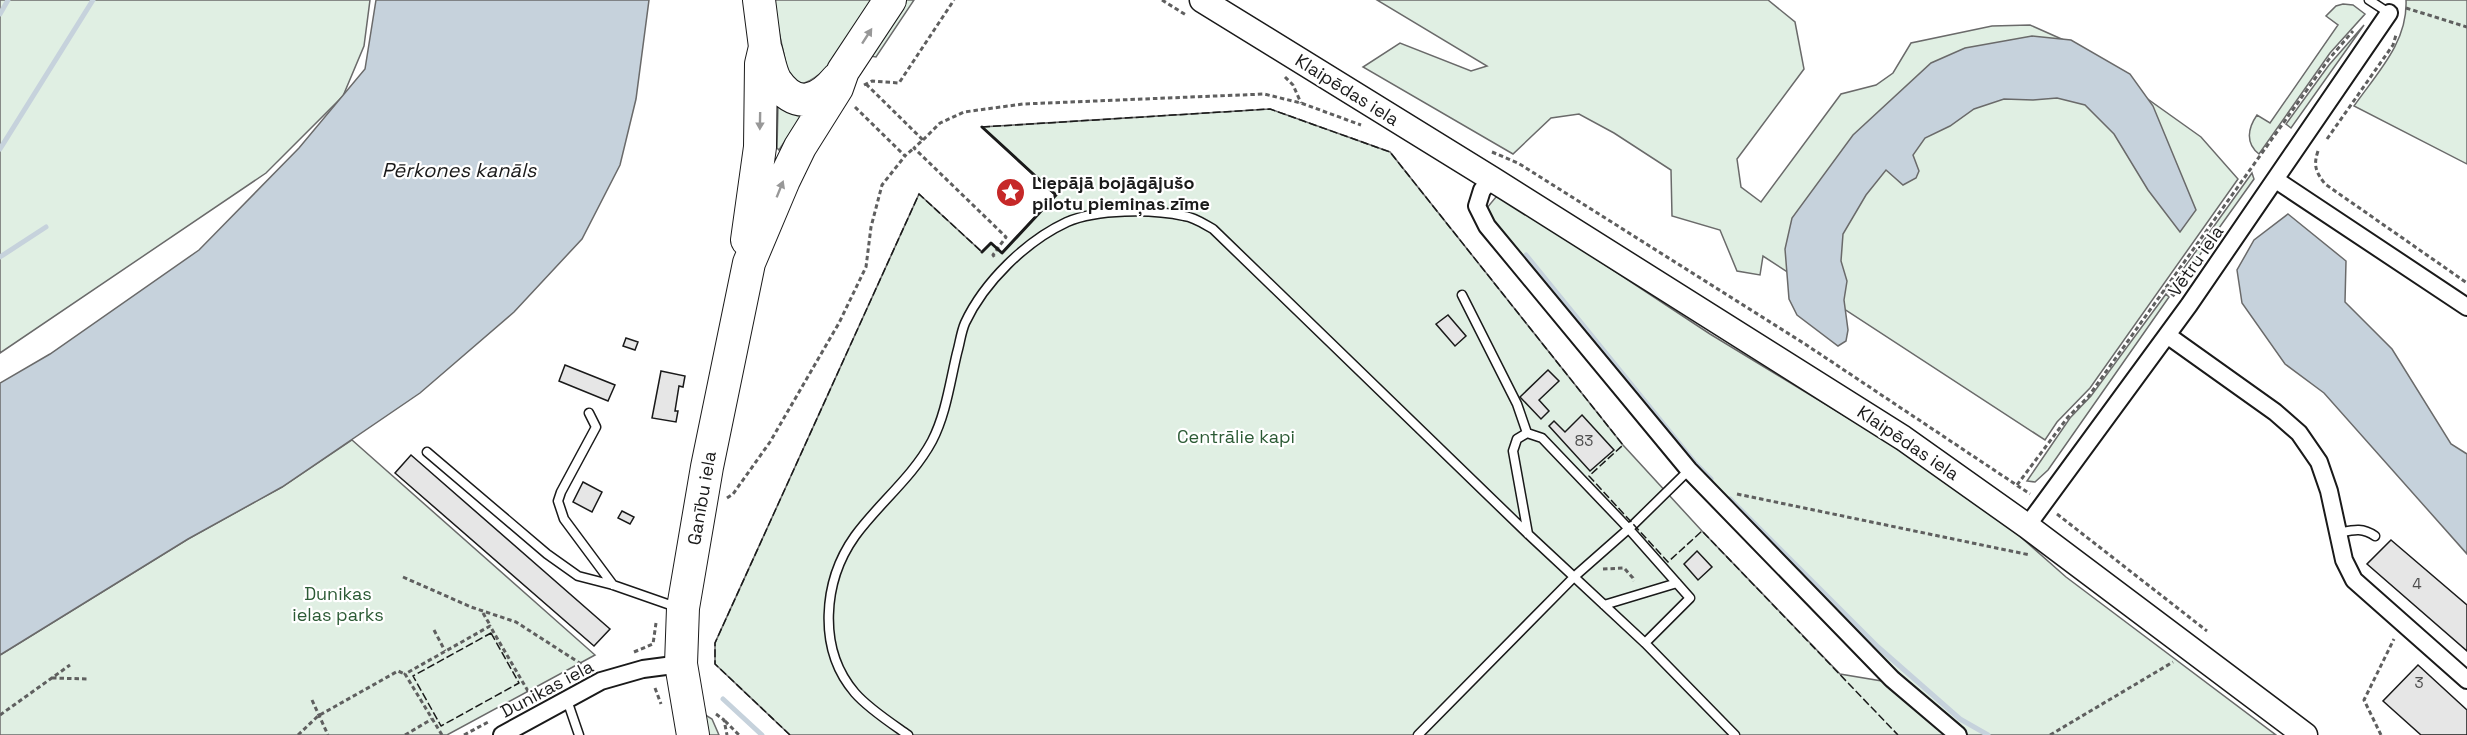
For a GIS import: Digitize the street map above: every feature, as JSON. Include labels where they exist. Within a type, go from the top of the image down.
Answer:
[{"type":"highway","name":"Ganību iela","points":[[749,263],[746,249],[760,147],[761,64],[765,47],[759,0]]},
{"type":"highway","name":"Ganību iela","points":[[693,735],[681,664],[683,608],[707,467],[749,263],[800,147],[837,88],[856,81],[890,0]]},
{"type":"highway","points":[[765,47],[775,80],[791,98],[808,100],[856,81]]},
{"type":"main road","name":"Klaipēdas iela","points":[[1202,0],[1903,438],[2027,525],[2305,735]]},
{"type":"street","name":"Vētru iela","points":[[2027,525],[2168,335],[2389,13]]},
{"type":"street","points":[[1491,179],[1482,190],[1477,206],[1487,226],[1689,470],[1892,679],[1958,735]]},
{"type":"street","points":[[2276,180],[2467,308]]},
{"type":"street","points":[[2168,335],[2275,412],[2299,433],[2319,462],[2330,491],[2344,560],[2354,580],[2467,680]]},
{"type":"street","name":"Dunikas iela","points":[[502,735],[601,681],[643,669],[681,664]]},
{"type":"lane","points":[[2369,0],[2389,13]]},
{"type":"lane","points":[[908,735],[855,693],[839,667],[829,640],[832,586],[842,558],[855,536],[907,477],[932,440],[945,405],[964,325],[981,294],[1013,258],[1067,222],[1098,213],[1148,212],[1186,216],[1213,229],[1528,534],[1645,643],[1735,735]]},
{"type":"lane","points":[[1462,295],[1517,404],[1527,433]]},
{"type":"lane","points":[[589,413],[596,427],[558,501],[564,519],[613,585]]},
{"type":"lane","points":[[1528,534],[1513,451],[1517,439],[1527,433],[1542,438],[1628,528],[1690,598],[1645,643]]},
{"type":"lane","points":[[427,452],[547,554],[578,576],[683,608]]},
{"type":"lane","points":[[1418,735],[1582,569],[1689,470]]},
{"type":"lane","points":[[2338,533],[2359,529],[2367,530],[2375,536]]},
{"type":"lane","points":[[1604,605],[1677,583]]},
{"type":"lane","points":[[567,700],[579,735]]},
{"type":"path","points":[[856,81],[899,83],[954,0]]},
{"type":"path","points":[[2017,485],[2068,417],[2088,396],[2329,59],[2365,17],[2389,13],[2403,7],[2467,27]]},
{"type":"path","points":[[856,81],[923,140]]},
{"type":"path","points":[[725,489],[723,501],[733,494],[770,442],[839,322],[866,267],[871,227],[882,185],[905,156],[940,123],[964,112],[1023,104],[1264,94],[1301,103],[1364,126]]},
{"type":"path","points":[[849,101],[905,156]]},
{"type":"path","points":[[914,148],[1006,237],[993,255],[1005,268]]},
{"type":"path","points":[[1486,149],[1518,163],[1805,344],[2027,492]]},
{"type":"path","points":[[2318,151],[2314,161],[2316,171],[2325,184],[2467,283]]},
{"type":"path","points":[[1705,487],[2040,558]]},
{"type":"path","points":[[2043,504],[2207,631]]},
{"type":"path","points":[[1582,569],[1624,568],[1633,578],[1636,595]]},
{"type":"path","points":[[403,577],[482,611],[516,622],[579,661],[601,681]]},
{"type":"path","points":[[482,611],[532,698]]},
{"type":"path","points":[[405,674],[490,626]]},
{"type":"path","points":[[434,630],[445,651]]},
{"type":"path","points":[[2381,735],[2364,700],[2394,638]]},
{"type":"path","points":[[2050,735],[2177,660]]},
{"type":"path","points":[[0,715],[70,665]]},
{"type":"path","points":[[298,735],[318,716],[398,670],[405,674],[442,735]]},
{"type":"path","points":[[52,678],[88,679]]},
{"type":"path","points":[[312,700],[328,735]]},
{"type":"path","points":[[714,713],[739,735]]},
{"type":"path","points":[[405,735],[432,719]]},
{"type":"path","points":[[724,720],[727,735]]},
{"type":"green space","points":[[0,0],[370,0],[364,46],[343,96],[266,173],[0,353]]},
{"type":"green space","points":[[772,0],[877,0],[842,51],[830,64],[808,82],[797,84],[788,73]]},
{"type":"green space","points":[[903,0],[914,0],[876,57],[870,56]]},
{"type":"green space","points":[[1377,0],[1768,0],[1795,22],[1804,69],[1737,159],[1741,187],[1761,202],[1841,94],[1876,85],[1893,73],[1911,43],[1992,26],[2030,25],[2066,41],[2201,137],[2238,179],[2090,388],[2057,422],[2045,440],[1763,256],[1760,275],[1737,271],[1720,230],[1672,216],[1671,170],[1614,133],[1579,114],[1551,118],[1513,154],[1363,67],[1400,43],[1471,71],[1487,66]]},
{"type":"green space","points":[[2406,0],[2467,0],[2467,164],[2354,106],[2381,69],[2396,43],[2402,30]]},
{"type":"green space","points":[[2353,5],[2365,14],[2330,53],[2259,154],[2252,145],[2249,135],[2254,120],[2257,115],[2270,123],[2338,25],[2326,16],[2336,6]]},
{"type":"green space","points":[[2364,25],[2291,128],[2286,124],[2329,65]]},
{"type":"green space","points":[[778,103],[807,108],[779,150],[777,148]]},
{"type":"green space","name":"Centrālie kapi","points":[[1270,109],[1390,152],[1623,445],[1702,531],[1840,674],[1912,686],[1872,652],[1713,491],[1491,218],[1486,209],[1496,197],[1505,199],[1710,334],[1927,466],[2015,532],[2066,577],[2276,735],[790,735],[715,664],[715,643],[919,194],[982,252],[991,243],[1002,253],[1055,195],[982,127]]},
{"type":"green space","points":[[2252,173],[2254,179],[2174,291],[2169,289]]},
{"type":"green space","points":[[2166,294],[2169,297],[2048,470],[2035,482],[2027,481],[2070,418],[2091,396]]},
{"type":"green space","name":"Dunikas ielas parks","points":[[352,440],[595,655],[447,735],[0,735],[0,655],[188,539],[282,487]]},
{"type":"green space","points":[[699,711],[712,719],[719,735],[704,735]]},
{"type":"water","name":"Pērkones kanāls","points":[[376,0],[649,0],[636,99],[620,165],[582,239],[514,312],[420,393],[282,487],[188,539],[0,655],[0,383],[50,354],[199,250],[299,148],[365,69]]},
{"type":"water","points":[[2032,36],[2071,40],[2130,74],[2153,106],[2196,210],[2180,232],[2148,190],[2114,134],[2085,105],[2057,98],[2004,99],[1974,109],[1950,126],[1925,138],[1913,155],[1919,171],[1916,178],[1903,185],[1886,170],[1866,195],[1843,234],[1841,261],[1847,281],[1844,300],[1848,330],[1846,341],[1838,346],[1797,315],[1789,299],[1785,249],[1792,218],[1853,135],[1931,63],[1965,48]]},
{"type":"water","points":[[2288,214],[2346,261],[2345,302],[2392,349],[2451,444],[2467,454],[2467,554],[2324,393],[2285,364],[2242,303],[2237,270],[2254,240]]},
{"type":"building","points":[[1448,315],[1466,336],[1455,346],[1436,324]]},
{"type":"building","points":[[626,338],[638,342],[635,350],[623,346]]},
{"type":"building","points":[[565,365],[615,385],[608,401],[559,381]]},
{"type":"building","points":[[1548,370],[1559,381],[1539,400],[1549,411],[1541,419],[1520,397]]},
{"type":"building","points":[[661,371],[685,376],[683,387],[679,386],[675,411],[678,411],[676,422],[652,418]]},
{"type":"building","points":[[1582,415],[1614,450],[1590,471],[1549,426],[1554,421],[1565,432]]},
{"type":"building","points":[[411,455],[610,629],[594,646],[395,473]]},
{"type":"building","points":[[583,482],[602,492],[592,512],[573,502]]},
{"type":"building","points":[[622,511],[634,517],[630,524],[618,518]]},
{"type":"building","points":[[2391,540],[2467,605],[2467,651],[2367,564]]},
{"type":"building","points":[[1697,551],[1712,567],[1698,580],[1684,564]]},
{"type":"building","points":[[2418,665],[2467,710],[2467,735],[2421,735],[2383,701]]},
{"type":"waterway","points":[[0,14],[8,0]]},
{"type":"waterway","points":[[0,149],[93,0]]},
{"type":"waterway","points":[[0,257],[46,227]]},
{"type":"waterway","points":[[1526,255],[1696,464],[1711,479]]},
{"type":"waterway","points":[[1730,499],[1878,647],[1960,719],[1988,735]]},
{"type":"waterway","points":[[723,699],[762,735]]},
{"type":"fence","points":[[982,127],[1270,109],[1390,152],[1623,445],[1589,476],[1668,562],[1702,531],[1898,735]]},
{"type":"fence","points":[[790,735],[715,664],[715,643],[919,194],[982,252]]},
{"type":"fence","points":[[491,633],[519,683],[441,726],[413,676],[491,633]]},
{"type":"wall","points":[[982,127],[1056,195],[1002,253],[991,243],[982,252]]},
{"type":"place","name":"Liepājā bojāgājušo pilotu piemiņas zīme","points":[[1011,193]]}]
